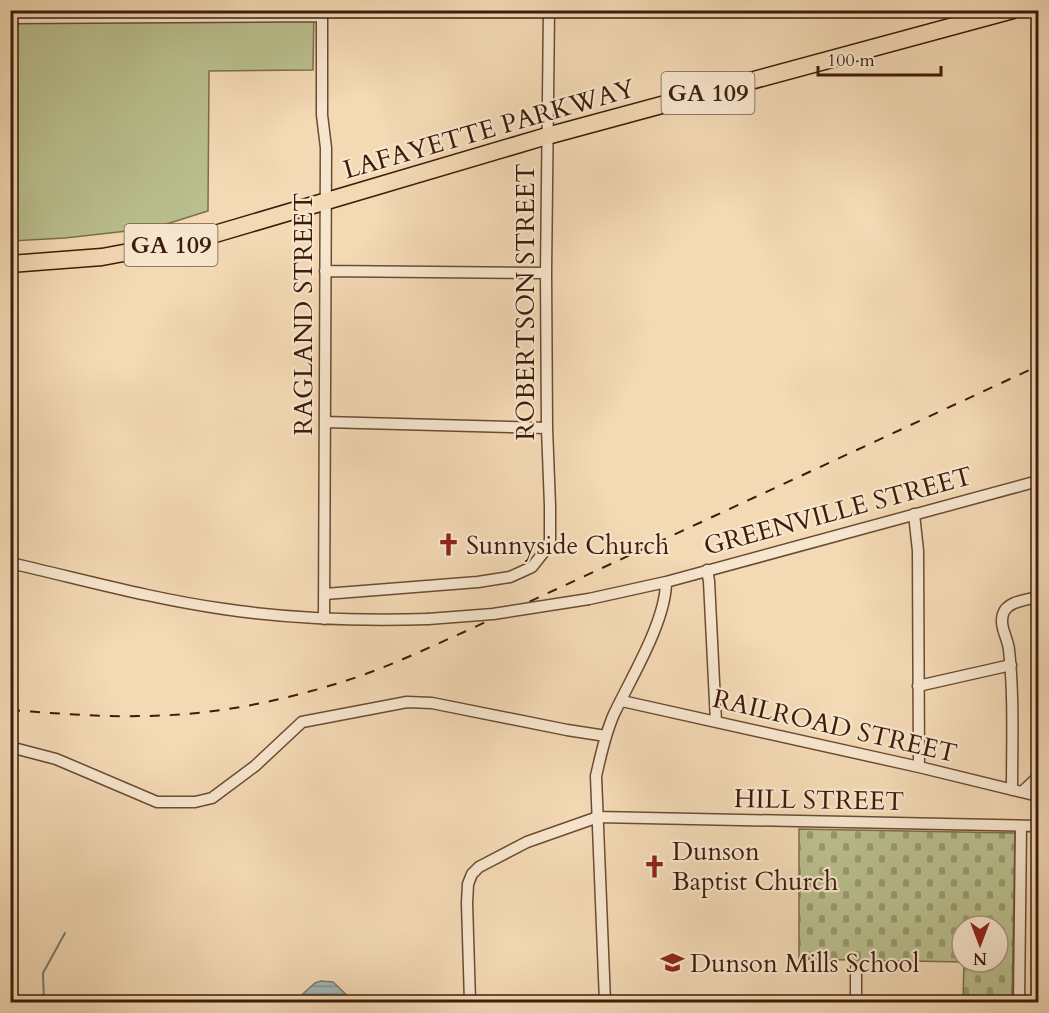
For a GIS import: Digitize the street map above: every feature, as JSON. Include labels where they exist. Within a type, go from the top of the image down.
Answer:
[{"type":"highway","name":"LAFAYETTE PARKWAY","points":[[10,264],[67,261],[137,252],[198,239],[547,136],[1013,10]]},
{"type":"street","name":"ROBERTSON STREET","points":[[325,594],[478,582],[510,577],[522,573],[542,556],[550,540],[546,428],[549,10]]},
{"type":"street","points":[[10,18],[322,14]]},
{"type":"street","name":"RAGLAND STREET","points":[[322,14],[322,115],[326,148],[324,619]]},
{"type":"street","points":[[325,271],[546,273]]},
{"type":"street","points":[[325,422],[546,428]]},
{"type":"street","name":"GREENVILLE STREET","points":[[10,563],[190,604],[258,614],[324,619],[428,619],[493,614],[589,599],[666,582],[1038,481]]},
{"type":"street","points":[[914,514],[918,551],[919,767]]},
{"type":"street","points":[[707,570],[716,722]]},
{"type":"street","points":[[605,1002],[596,776],[606,736],[658,620],[664,603],[666,582]]},
{"type":"street","points":[[1017,791],[1011,665],[1008,644],[1002,628],[1003,613],[1012,604],[1038,597]]},
{"type":"street","points":[[918,686],[1011,665]]},
{"type":"street","name":"RAILROAD STREET","points":[[622,701],[1038,796]]},
{"type":"street","points":[[10,747],[56,759],[157,802],[195,802],[212,798],[255,766],[302,722],[407,702],[432,703],[606,736]]},
{"type":"street","points":[[1017,791],[1038,777]]},
{"type":"street","points":[[470,1002],[467,903],[468,884],[472,874],[479,867],[527,842],[598,817]]},
{"type":"street","name":"HILL STREET","points":[[598,817],[1038,826]]},
{"type":"street","points":[[1019,1002],[1021,826]]},
{"type":"street","points":[[856,968],[856,1002]]},
{"type":"green space","points":[[10,11],[314,11],[313,70],[209,71],[208,211],[154,228],[65,238],[11,241]]},
{"type":"green space","points":[[799,829],[1015,833],[1012,1002],[963,1002],[964,974],[1010,974],[1010,914],[950,914],[950,962],[799,959]]},
{"type":"water","points":[[333,982],[354,1002],[294,1002],[315,983]]},
{"type":"waterway","points":[[44,1002],[43,973],[65,933]]},
{"type":"railway","points":[[10,710],[107,716],[188,714],[261,703],[349,680],[464,632],[1038,366]]},
{"type":"place","name":"Sunnyside Church","points":[[448,545]]},
{"type":"place","name":"Dunson Baptist Church","points":[[654,866]]},
{"type":"place","name":"Dunson Mills School","points":[[672,963]]}]
